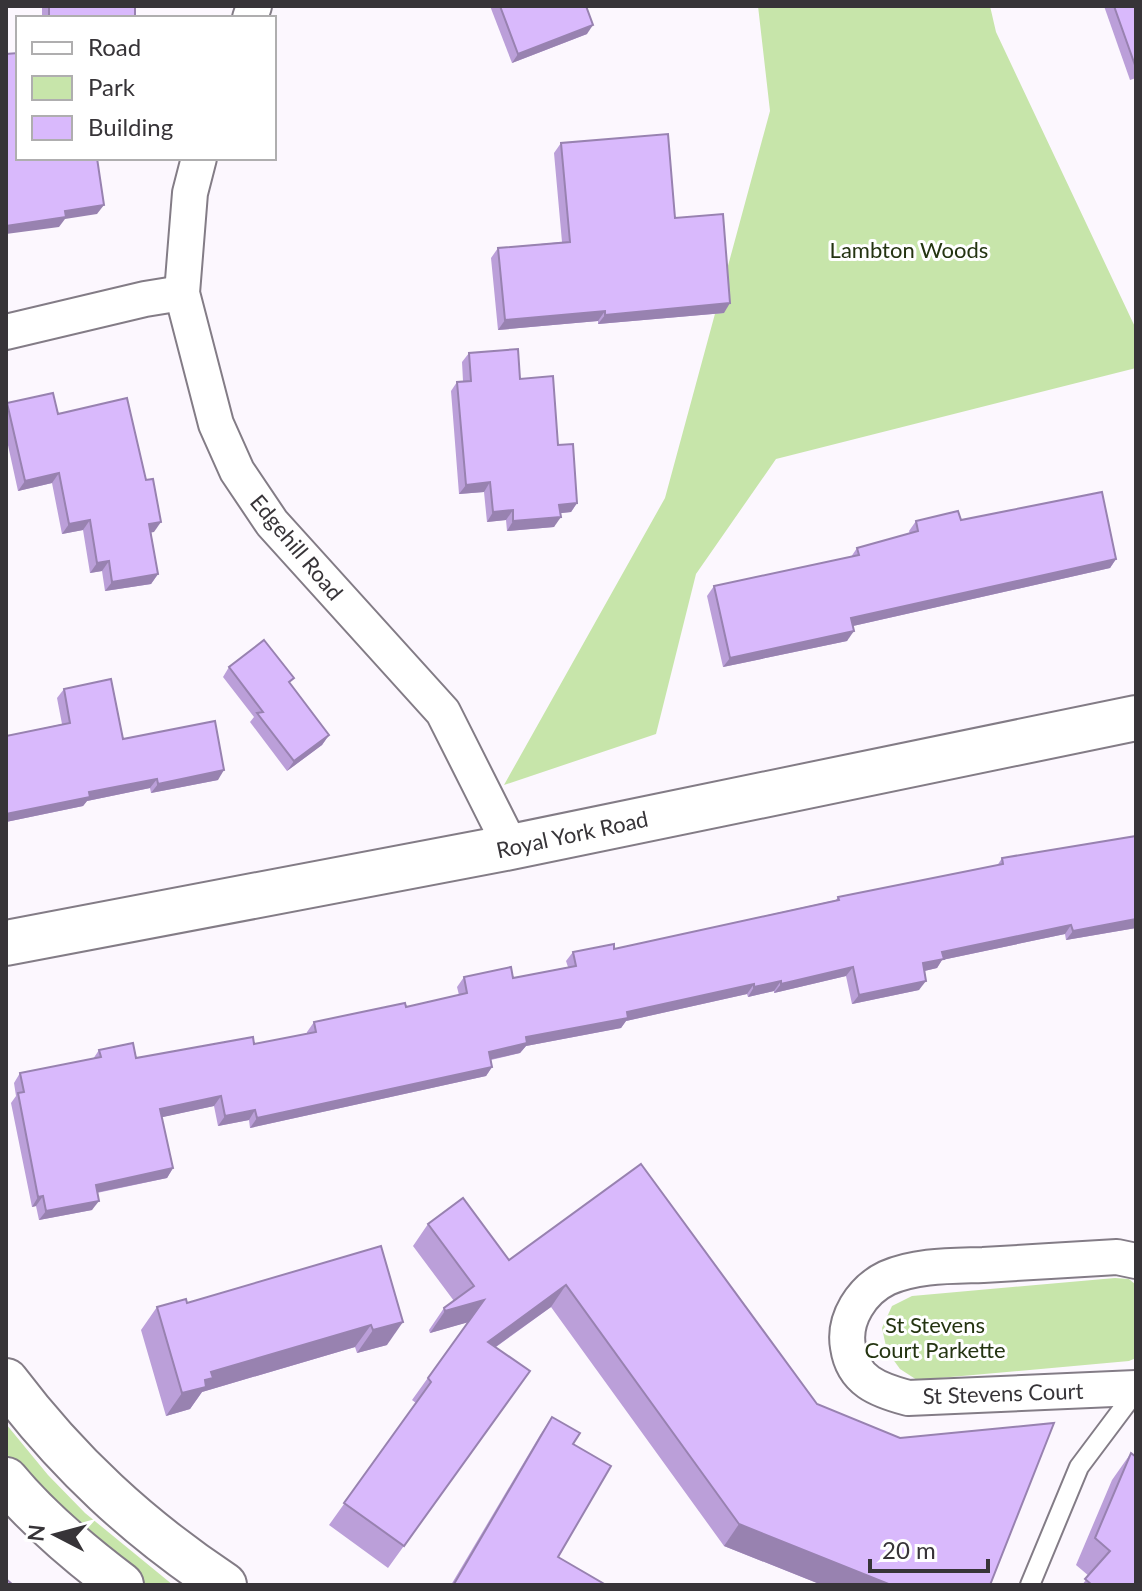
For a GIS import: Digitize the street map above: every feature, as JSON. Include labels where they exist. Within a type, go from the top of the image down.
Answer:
[{"type":"main road","name":"Royal York Road","points":[[6,943],[511,847],[1136,718]]},
{"type":"main road","points":[[6,1381],[37,1422],[101,1489],[172,1551],[224,1585]]},
{"type":"main road","points":[[6,1480],[24,1502],[84,1557],[121,1585]]},
{"type":"street","name":"Edgehill Road","points":[[198,160],[190,193],[182,293],[216,424],[237,471],[272,523],[443,712],[511,847]]},
{"type":"street","points":[[6,332],[182,293]]},
{"type":"street","name":"St Stevens Court","points":[[1136,1261],[1117,1257],[918,1268],[886,1279],[866,1293],[851,1315],[847,1342],[850,1362],[861,1377],[876,1389],[908,1398],[1136,1389]]},
{"type":"lane","points":[[1030,1585],[1079,1467],[1136,1389]]},
{"type":"green space","name":"Lambton Woods","points":[[758,6],[990,6],[996,32],[1136,329],[1136,368],[776,459],[696,574],[656,734],[504,785],[665,498],[770,111]]},
{"type":"green space","name":"St Stevens Court Parkette","points":[[1129,1279],[1136,1285],[1136,1358],[1129,1361],[917,1380],[900,1369],[887,1351],[882,1328],[892,1306],[912,1296]]},
{"type":"green space","points":[[6,1424],[48,1475],[85,1513],[173,1585],[144,1585],[33,1484],[6,1453]]},
{"type":"building","points":[[49,6],[135,6],[135,16],[49,16]]},
{"type":"building","points":[[500,6],[586,6],[593,25],[518,54]]},
{"type":"building","points":[[1114,6],[1136,6],[1136,68]]},
{"type":"building","points":[[16,53],[16,160],[97,160],[104,205],[65,211],[66,217],[6,226],[6,54]]},
{"type":"building","points":[[668,134],[675,218],[723,214],[730,303],[605,315],[605,311],[505,320],[498,248],[570,242],[561,143]]},
{"type":"building","points":[[518,349],[520,379],[553,376],[558,445],[573,444],[577,503],[559,505],[561,517],[513,521],[513,510],[493,512],[490,482],[466,485],[457,382],[471,381],[469,353]]},
{"type":"building","points":[[53,393],[58,414],[127,398],[146,480],[153,479],[161,522],[149,524],[158,574],[112,582],[109,561],[97,563],[90,520],[69,524],[59,473],[25,481],[7,403]]},
{"type":"building","points":[[1102,492],[1116,559],[851,618],[854,631],[730,658],[714,586],[859,555],[857,548],[918,531],[916,521],[958,511],[961,520]]},
{"type":"building","points":[[264,640],[294,678],[289,682],[329,735],[294,761],[257,713],[263,712],[229,667]]},
{"type":"building","points":[[111,679],[123,739],[215,721],[224,770],[158,784],[157,779],[89,792],[90,797],[6,814],[6,736],[70,723],[64,689]]},
{"type":"building","points":[[1136,836],[1136,919],[1073,931],[1071,925],[942,952],[944,959],[923,963],[926,981],[859,995],[853,967],[781,984],[781,981],[754,987],[754,984],[627,1012],[628,1018],[526,1037],[527,1043],[489,1052],[492,1067],[257,1118],[255,1110],[225,1116],[221,1096],[160,1109],[173,1168],[96,1185],[99,1201],[46,1211],[43,1196],[38,1197],[18,1093],[24,1092],[20,1073],[101,1057],[99,1050],[133,1043],[136,1058],[253,1037],[254,1044],[316,1032],[314,1022],[467,993],[464,977],[511,967],[513,978],[576,966],[573,952],[614,944],[614,949],[839,900],[838,897],[1003,864],[1002,858]]},
{"type":"building","points":[[641,1164],[817,1404],[900,1438],[1054,1423],[990,1585],[891,1585],[739,1524],[566,1285],[488,1342],[530,1371],[404,1546],[344,1503],[431,1382],[428,1378],[484,1300],[445,1311],[444,1308],[474,1286],[428,1224],[463,1198],[509,1260]]},
{"type":"building","points":[[381,1246],[403,1322],[373,1330],[371,1325],[211,1372],[213,1378],[205,1380],[206,1387],[182,1393],[157,1307],[186,1299],[187,1303]]},
{"type":"building","points":[[552,1417],[580,1433],[573,1444],[611,1466],[558,1557],[606,1585],[454,1584]]},
{"type":"building","points":[[1131,1453],[1136,1457],[1136,1585],[1092,1585],[1085,1579],[1110,1551],[1095,1538]]}]
